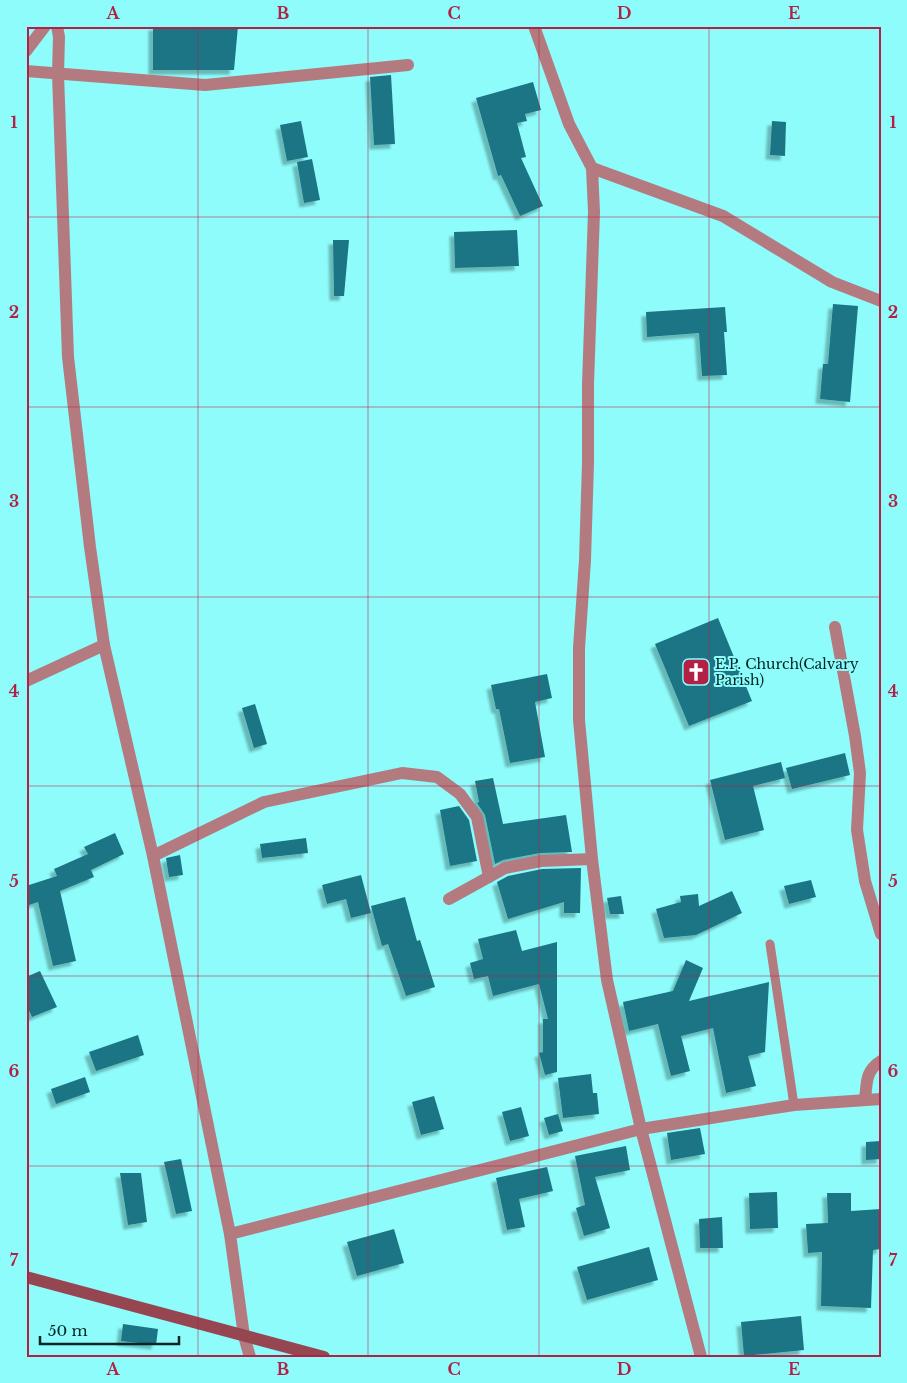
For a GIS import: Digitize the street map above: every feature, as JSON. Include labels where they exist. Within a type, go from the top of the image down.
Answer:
[{"type":"main road","points":[[26,1277],[324,1357]]},
{"type":"street","points":[[26,51],[45,26]]},
{"type":"street","points":[[57,26],[59,36],[58,74],[68,357],[90,547],[104,645],[153,856],[230,1234],[244,1336],[250,1357]]},
{"type":"street","points":[[534,26],[569,124],[592,168],[594,212],[588,384],[585,560],[579,648],[579,720],[592,859],[607,980],[641,1129],[701,1357]]},
{"type":"street","points":[[26,71],[205,85],[408,65]]},
{"type":"street","points":[[592,168],[723,216],[832,282],[881,301]]},
{"type":"street","points":[[835,627],[860,773],[857,830],[865,881],[881,934]]},
{"type":"street","points":[[26,681],[104,645]]},
{"type":"street","points":[[153,856],[264,802],[402,773],[436,777],[460,794],[477,817],[489,877]]},
{"type":"street","points":[[449,899],[505,868],[540,860],[592,859]]},
{"type":"street","points":[[865,1100],[867,1076],[873,1066],[881,1061]]},
{"type":"street","points":[[230,1234],[641,1129],[794,1106],[881,1099]]},
{"type":"lane","points":[[770,944],[794,1106]]},
{"type":"building","points":[[153,26],[238,26],[234,70],[153,70]]},
{"type":"building","points":[[391,75],[395,144],[374,145],[370,77]]},
{"type":"building","points":[[533,82],[541,110],[525,114],[527,121],[517,123],[526,157],[521,158],[543,206],[520,216],[501,175],[498,176],[476,98]]},
{"type":"building","points":[[301,121],[308,157],[287,161],[280,125]]},
{"type":"building","points":[[772,121],[786,122],[785,156],[770,155]]},
{"type":"building","points":[[312,159],[320,200],[304,203],[297,162]]},
{"type":"building","points":[[517,230],[519,266],[455,268],[454,232]]},
{"type":"building","points":[[333,240],[349,240],[344,296],[334,296]]},
{"type":"building","points":[[833,304],[858,306],[850,402],[820,399],[823,364],[828,364]]},
{"type":"building","points":[[725,307],[727,332],[724,332],[727,375],[702,376],[699,333],[647,337],[646,312]]},
{"type":"building","points":[[718,618],[752,701],[689,726],[655,644]]},
{"type":"building","points":[[547,674],[552,698],[535,702],[545,757],[510,763],[499,709],[496,709],[491,685]]},
{"type":"building","points":[[255,704],[267,744],[254,748],[242,708]]},
{"type":"building","points":[[845,753],[850,775],[792,789],[786,768]]},
{"type":"building","points":[[781,762],[785,778],[753,786],[764,830],[725,840],[710,780]]},
{"type":"building","points":[[493,778],[503,824],[566,815],[572,852],[540,853],[503,860],[495,864],[485,815],[477,803],[479,802],[475,781]]},
{"type":"building","points":[[459,806],[469,820],[477,861],[450,866],[440,810]]},
{"type":"building","points":[[115,833],[124,854],[91,870],[94,877],[60,891],[76,961],[53,966],[38,902],[26,906],[26,886],[57,876],[54,869],[88,854],[84,847]]},
{"type":"building","points":[[306,838],[308,853],[262,858],[260,844]]},
{"type":"building","points":[[180,855],[183,875],[169,877],[166,858]]},
{"type":"building","points":[[581,868],[580,913],[564,913],[564,902],[508,919],[497,882],[508,876],[542,869]]},
{"type":"building","points":[[361,875],[371,913],[351,918],[346,899],[327,904],[322,885]]},
{"type":"building","points":[[811,880],[816,897],[789,904],[784,886]]},
{"type":"building","points":[[732,891],[742,913],[696,935],[664,938],[656,909],[681,902],[680,896],[698,894],[699,906]]},
{"type":"building","points":[[621,896],[624,914],[610,914],[607,898]]},
{"type":"building","points":[[405,897],[417,941],[420,940],[435,987],[406,996],[388,944],[382,946],[371,906]]},
{"type":"building","points":[[516,930],[522,951],[557,942],[557,1072],[545,1075],[539,1053],[543,1052],[543,1019],[548,1019],[539,984],[493,996],[488,976],[474,979],[470,963],[483,959],[478,939]]},
{"type":"building","points":[[686,960],[703,968],[689,1001],[769,982],[765,1052],[748,1056],[756,1086],[726,1093],[713,1028],[681,1036],[690,1071],[671,1076],[658,1024],[629,1031],[623,1002],[673,991]]},
{"type":"building","points":[[40,971],[57,1007],[32,1017],[26,1004],[26,977]]},
{"type":"building","points":[[138,1035],[144,1055],[96,1071],[89,1052]]},
{"type":"building","points":[[591,1074],[593,1093],[597,1093],[599,1114],[563,1118],[558,1078]]},
{"type":"building","points":[[85,1077],[90,1092],[56,1104],[51,1089]]},
{"type":"building","points":[[434,1096],[444,1129],[421,1135],[412,1102]]},
{"type":"building","points":[[521,1107],[529,1136],[510,1141],[502,1112]]},
{"type":"building","points":[[558,1114],[563,1131],[549,1135],[544,1118]]},
{"type":"building","points":[[700,1128],[705,1154],[671,1160],[667,1133]]},
{"type":"building","points":[[881,1141],[881,1159],[866,1160],[866,1142]]},
{"type":"building","points":[[626,1146],[630,1170],[595,1177],[610,1228],[584,1236],[576,1208],[585,1205],[575,1156]]},
{"type":"building","points":[[181,1159],[192,1211],[176,1214],[164,1162]]},
{"type":"building","points":[[547,1167],[553,1191],[519,1199],[525,1227],[507,1230],[496,1178]]},
{"type":"building","points":[[120,1173],[141,1173],[147,1222],[128,1225]]},
{"type":"building","points":[[777,1192],[778,1228],[750,1229],[749,1193]]},
{"type":"building","points":[[827,1193],[851,1193],[851,1211],[881,1209],[881,1249],[873,1250],[871,1308],[821,1306],[822,1252],[808,1253],[806,1224],[828,1223]]},
{"type":"building","points":[[722,1217],[723,1248],[700,1248],[699,1219]]},
{"type":"building","points":[[394,1229],[404,1263],[357,1276],[347,1242]]},
{"type":"building","points":[[649,1247],[658,1280],[587,1300],[577,1267]]},
{"type":"building","points":[[801,1316],[804,1350],[744,1356],[741,1322]]},
{"type":"building","points":[[123,1324],[158,1329],[156,1345],[121,1341]]},
{"type":"place","name":"E.P. Church(Calvary Parish)","points":[[696,672]]}]
